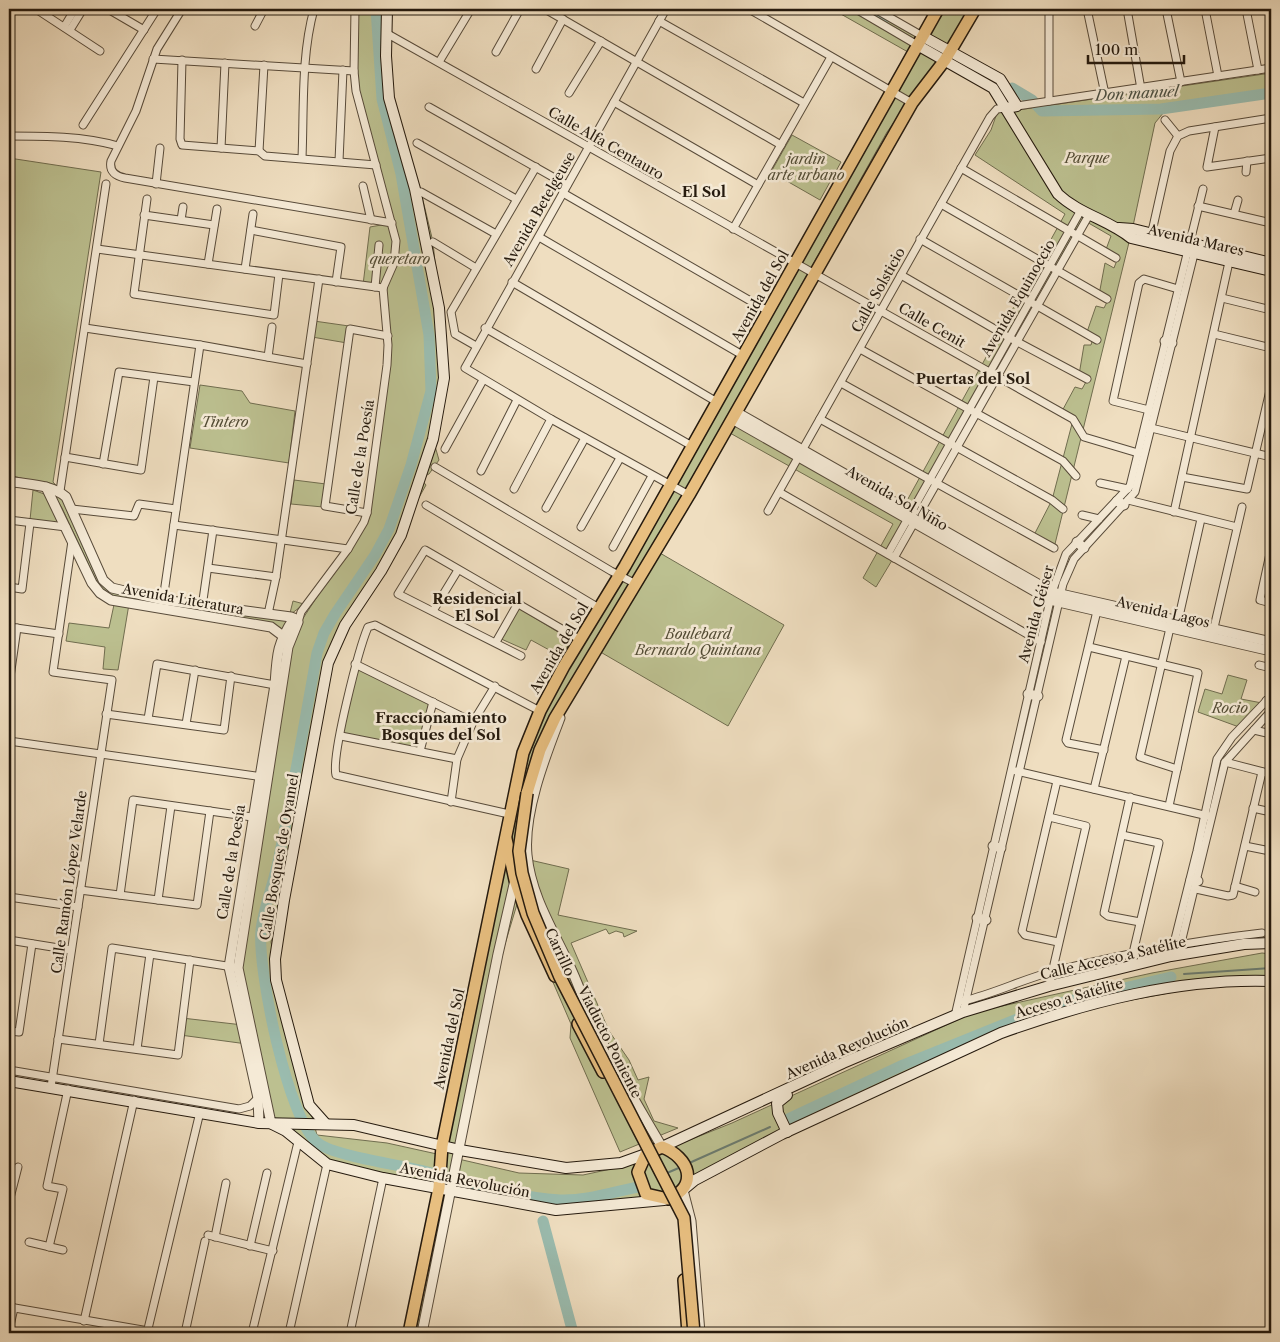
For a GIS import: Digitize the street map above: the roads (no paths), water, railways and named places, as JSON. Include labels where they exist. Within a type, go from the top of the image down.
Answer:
[{"type":"main road","name":"Calle Bosques de Oyamel","points":[[324,1122],[309,1104],[302,1084],[276,980],[275,959],[328,663],[345,625],[401,535],[432,439],[444,378],[439,308],[415,189],[389,98],[386,32],[387,9]]},
{"type":"main road","name":"Avenida del Sol","points":[[409,1333],[438,1188],[442,1146],[509,814],[523,754],[540,711],[579,639],[619,575],[744,356],[922,41],[938,9]]},
{"type":"main road","points":[[569,697],[689,495],[912,103],[948,56],[975,9]]},
{"type":"main road","name":"Avenida Mares","points":[[922,41],[948,56],[993,88],[1058,194],[1085,212],[1118,228],[1151,239],[1260,265],[1271,271]]},
{"type":"main road","name":"Avenida Mares","points":[[948,56],[1000,79],[1022,105]]},
{"type":"main road","points":[[1006,108],[1022,105]]},
{"type":"main road","name":"Avenida Mares","points":[[1191,248],[1229,262],[1260,265],[1271,263]]},
{"type":"main road","name":"Viaducto Poniente","points":[[569,697],[555,718],[536,760],[527,793],[519,851],[522,873],[533,913],[560,977],[684,1218],[694,1333]]},
{"type":"main road","name":"Carrillo","points":[[505,838],[515,880],[544,956],[646,1154]]},
{"type":"main road","name":"Calle Acceso a Satélite","points":[[959,1014],[1049,986],[1133,965],[1176,950],[1271,943]]},
{"type":"main road","name":"Acceso a Satélite","points":[[786,1130],[1001,1033],[1085,1005],[1179,987],[1247,980],[1271,981]]},
{"type":"main road","name":"Avenida Revolución","points":[[662,1147],[814,1077],[959,1014]]},
{"type":"main road","points":[[682,1190],[688,1178],[686,1165],[674,1152],[662,1147],[646,1154],[638,1172],[643,1188],[646,1194],[668,1199],[682,1190],[695,1180],[786,1130],[778,1113],[777,1103],[780,1099],[808,1085],[814,1077]]},
{"type":"main road","name":"Avenida Revolución","points":[[9,1081],[52,1081],[68,1090],[259,1123],[324,1122],[361,1126],[442,1146],[459,1155],[566,1168],[620,1163],[646,1154]]},
{"type":"main road","name":"Avenida Revolución","points":[[271,1123],[286,1131],[327,1164],[383,1178],[556,1210],[668,1199]]},
{"type":"main road","points":[[668,1199],[680,1222],[688,1333]]},
{"type":"street","points":[[36,9],[100,51]]},
{"type":"street","points":[[67,28],[75,9]]},
{"type":"street","points":[[67,28],[83,9]]},
{"type":"street","points":[[108,9],[144,30]]},
{"type":"street","points":[[83,125],[157,9]]},
{"type":"street","points":[[182,9],[157,49],[136,111],[118,146],[110,168],[117,175],[156,184],[392,223]]},
{"type":"street","points":[[256,26],[264,9]]},
{"type":"street","points":[[302,158],[306,68],[310,27],[314,9]]},
{"type":"street","points":[[97,248],[383,288],[391,273],[396,253],[392,223],[363,122],[354,71],[356,9]]},
{"type":"street","points":[[439,62],[472,9]]},
{"type":"street","points":[[496,52],[520,9]]},
{"type":"street","points":[[545,9],[781,144]]},
{"type":"street","name":"Avenida Betelgeuse","points":[[483,380],[465,369],[476,346],[666,9]]},
{"type":"street","points":[[749,9],[912,103]]},
{"type":"street","points":[[856,9],[922,41]]},
{"type":"street","points":[[875,9],[922,41]]},
{"type":"street","points":[[1046,102],[1049,9]]},
{"type":"street","points":[[1087,9],[1105,94]]},
{"type":"street","points":[[1127,9],[1141,89]]},
{"type":"street","points":[[1166,9],[1181,82]]},
{"type":"street","points":[[1205,9],[1218,76]]},
{"type":"street","points":[[1246,9],[1258,70]]},
{"type":"street","points":[[536,69],[563,19]]},
{"type":"street","points":[[659,21],[804,103]]},
{"type":"street","name":"Calle Alfa Centauro","points":[[386,32],[815,274]]},
{"type":"street","points":[[569,93],[601,41]]},
{"type":"street","points":[[733,229],[831,56]]},
{"type":"street","points":[[154,59],[354,71]]},
{"type":"street","points":[[182,60],[180,142],[185,146],[259,150],[265,156],[376,165]]},
{"type":"street","points":[[221,148],[225,63]]},
{"type":"street","points":[[259,150],[264,66]]},
{"type":"street","points":[[1022,105],[1141,89],[1271,68]]},
{"type":"street","points":[[340,161],[343,70]]},
{"type":"street","points":[[614,102],[758,185]]},
{"type":"street","points":[[429,107],[567,185]]},
{"type":"street","name":"Calle Solsticio","points":[[768,511],[990,117],[998,109],[1006,108]]},
{"type":"street","points":[[1151,239],[1170,151],[1178,136],[1189,131],[1271,118]]},
{"type":"street","points":[[1165,120],[1178,136]]},
{"type":"street","points":[[1215,127],[1207,167],[1271,158]]},
{"type":"street","points":[[9,136],[41,136],[99,141],[118,146]]},
{"type":"street","points":[[417,143],[516,199]]},
{"type":"street","points":[[156,184],[160,148]]},
{"type":"street","points":[[1246,172],[1247,161]]},
{"type":"street","points":[[476,346],[455,334],[451,312],[536,167]]},
{"type":"street","points":[[961,168],[1116,258]]},
{"type":"street","points":[[9,481],[46,487],[60,492],[106,184]]},
{"type":"street","points":[[363,186],[371,220]]},
{"type":"street","points":[[1191,248],[1198,206],[1203,189]]},
{"type":"street","points":[[420,192],[496,234]]},
{"type":"street","points":[[563,193],[768,311]]},
{"type":"street","points":[[146,199],[134,294],[274,315],[280,274]]},
{"type":"street","points":[[1234,214],[1238,200]]},
{"type":"street","points":[[941,204],[1107,299]]},
{"type":"street","points":[[1198,206],[1271,223]]},
{"type":"street","points":[[181,220],[183,207]]},
{"type":"street","points":[[208,264],[217,210]]},
{"type":"street","name":"Avenida Equinoccio","points":[[891,556],[1085,212]]},
{"type":"street","points":[[245,269],[253,214]]},
{"type":"street","points":[[144,215],[214,225]]},
{"type":"street","points":[[251,230],[341,247],[336,282]]},
{"type":"street","points":[[539,237],[744,356]]},
{"type":"street","points":[[920,239],[1097,340]]},
{"type":"street","points":[[433,242],[476,268]]},
{"type":"street","points":[[374,287],[379,245]]},
{"type":"street","name":"Avenida Géiser","points":[[1080,545],[1123,502],[1128,489],[1138,452],[1148,427],[1149,410],[1169,342],[1178,289],[1191,248]]},
{"type":"street","name":"Avenida Géiser","points":[[959,1014],[967,1000],[1010,770],[1041,642],[1055,597],[1080,545],[1099,520],[1135,492],[1148,427],[1191,248]]},
{"type":"street","points":[[1174,512],[1229,262]]},
{"type":"street","name":"Calle Cenit","points":[[815,274],[1073,420],[1084,437],[1138,452]]},
{"type":"street","points":[[901,275],[1013,340],[1087,379]]},
{"type":"street","points":[[268,614],[276,577],[319,279]]},
{"type":"street","points":[[1149,410],[1113,401],[1139,283],[1144,279],[1178,289]]},
{"type":"street","points":[[512,282],[717,402]]},
{"type":"street","name":"Calle de la Poesía","points":[[259,1123],[258,1098],[234,967],[252,817],[264,777],[278,650],[298,617],[348,549],[364,522],[367,512],[387,365],[388,336],[383,288]]},
{"type":"street","points":[[1222,298],[1271,310]]},
{"type":"street","points":[[268,357],[272,327]]},
{"type":"street","points":[[85,328],[200,345],[306,364]]},
{"type":"street","points":[[485,328],[692,446]]},
{"type":"street","points":[[367,512],[325,506],[350,329],[388,336]]},
{"type":"street","points":[[1214,334],[1271,348]]},
{"type":"street","points":[[163,600],[200,345]]},
{"type":"street","points":[[860,349],[1063,460],[1072,474],[1076,476]]},
{"type":"street","points":[[103,464],[120,372],[194,382]]},
{"type":"street","points":[[65,457],[141,470],[154,377]]},
{"type":"street","points":[[445,449],[483,380],[551,420],[689,495]]},
{"type":"street","points":[[841,383],[1052,500],[1063,509]]},
{"type":"street","points":[[1182,477],[1247,489],[1268,418],[1271,386]]},
{"type":"street","points":[[481,470],[517,400]]},
{"type":"street","name":"Avenida Sol Niño","points":[[734,416],[1055,597]]},
{"type":"street","points":[[820,419],[1054,548]]},
{"type":"street","points":[[514,489],[551,420]]},
{"type":"street","points":[[1148,427],[1271,457]]},
{"type":"street","points":[[546,508],[585,438]]},
{"type":"street","points":[[581,528],[620,458]]},
{"type":"street","points":[[435,466],[636,584]]},
{"type":"street","points":[[613,547],[652,476]]},
{"type":"street","points":[[1100,483],[1128,489]]},
{"type":"street","name":"Avenida Literatura","points":[[46,487],[92,583],[100,593],[111,600],[271,628],[286,638]]},
{"type":"street","name":"Avenida Literatura","points":[[60,492],[66,497],[72,509],[103,580],[112,588],[202,607],[298,617]]},
{"type":"street","points":[[779,492],[1041,642]]},
{"type":"street","points":[[1123,502],[1237,527]]},
{"type":"street","points":[[72,509],[134,516],[137,505],[142,504],[176,508]]},
{"type":"street","points":[[426,505],[599,608]]},
{"type":"street","points":[[1213,633],[1242,506]]},
{"type":"street","points":[[1082,515],[1099,520]]},
{"type":"street","points":[[1178,621],[1201,518]]},
{"type":"street","points":[[9,520],[66,527]]},
{"type":"street","points":[[9,587],[22,589],[30,523]]},
{"type":"street","points":[[174,524],[348,549]]},
{"type":"street","points":[[202,607],[213,530]]},
{"type":"street","points":[[9,627],[59,634],[72,541]]},
{"type":"street","points":[[1271,549],[1260,600],[1271,603]]},
{"type":"street","points":[[521,656],[398,594],[425,550],[517,605],[579,639]]},
{"type":"street","points":[[208,568],[276,577]]},
{"type":"street","points":[[433,611],[458,570]]},
{"type":"street","name":"Avenida Géiser","points":[[997,847],[1020,772],[1038,696],[1055,597]]},
{"type":"street","name":"Avenida Lagos","points":[[1055,597],[1097,611],[1178,621],[1271,651]]},
{"type":"street","name":"Avenida Lagos","points":[[1055,597],[1140,617],[1170,628],[1271,642]]},
{"type":"street","points":[[496,642],[517,605]]},
{"type":"street","points":[[1097,611],[1067,742],[1104,750]]},
{"type":"street","points":[[509,814],[336,775],[341,736],[355,664],[370,626],[375,625],[540,711]]},
{"type":"street","points":[[9,684],[17,628]]},
{"type":"street","points":[[1170,628],[1140,757],[1177,769]]},
{"type":"street","name":"Calle Ramón López Velarde","points":[[52,1081],[112,680],[53,672],[59,634]]},
{"type":"street","name":"Calle de la Poesía","points":[[271,1123],[234,967],[286,638]]},
{"type":"street","points":[[1089,647],[1198,673],[1169,806]]},
{"type":"street","points":[[1094,789],[1126,656]]},
{"type":"street","points":[[148,719],[157,664],[275,684]]},
{"type":"street","points":[[355,664],[473,722]]},
{"type":"street","points":[[1259,665],[1271,668]]},
{"type":"street","points":[[186,724],[195,670]]},
{"type":"street","points":[[106,714],[224,730],[231,676]]},
{"type":"street","points":[[451,802],[457,759],[473,722],[494,686]]},
{"type":"street","points":[[1028,694],[1038,696]]},
{"type":"street","points":[[569,697],[540,776],[527,836],[527,855],[544,917],[571,970],[599,1036],[662,1147]]},
{"type":"street","points":[[1176,950],[1195,883],[1205,815],[1217,759],[1232,737],[1270,701]]},
{"type":"street","points":[[420,751],[433,702]]},
{"type":"street","points":[[1176,950],[1213,817],[1225,762],[1271,711]]},
{"type":"street","points":[[1254,730],[1271,734]]},
{"type":"street","points":[[341,736],[457,759]]},
{"type":"street","points":[[9,740],[264,777]]},
{"type":"street","points":[[1225,762],[1271,774]]},
{"type":"street","points":[[1010,770],[1213,817]]},
{"type":"street","points":[[1195,883],[1232,896],[1262,772]]},
{"type":"street","points":[[1057,780],[1022,931],[1023,934],[1058,942]]},
{"type":"street","points":[[1130,797],[1104,913],[1108,916],[1140,922]]},
{"type":"street","points":[[120,895],[134,800],[252,817]]},
{"type":"street","points":[[158,900],[171,806]]},
{"type":"street","points":[[1253,808],[1271,812]]},
{"type":"street","points":[[80,890],[197,905],[210,811]]},
{"type":"street","points":[[1049,817],[1086,826],[1049,986]]},
{"type":"street","points":[[1122,835],[1159,843],[1133,953],[1133,965]]},
{"type":"street","points":[[1245,846],[1270,851]]},
{"type":"street","points":[[422,1333],[498,954],[515,880]]},
{"type":"street","points":[[1235,886],[1255,892]]},
{"type":"street","points":[[9,897],[78,907]]},
{"type":"street","name":"Avenida Géiser","points":[[959,1014],[958,1002],[982,919]]},
{"type":"street","points":[[958,1002],[1052,972],[1133,953],[1176,950],[1262,933]]},
{"type":"street","points":[[9,940],[71,950]]},
{"type":"street","points":[[9,1031],[19,1032],[32,944]]},
{"type":"street","points":[[99,1044],[112,948],[234,967]]},
{"type":"street","points":[[137,1049],[150,954]]},
{"type":"street","points":[[58,1039],[178,1055],[190,960]]},
{"type":"street","name":"Avenida Revolución","points":[[9,1070],[52,1081],[239,1109],[250,1106],[258,1098]]},
{"type":"street","points":[[49,1247],[63,1189],[47,1186],[68,1090]]},
{"type":"street","points":[[84,1321],[134,1100]]},
{"type":"street","points":[[148,1332],[200,1112]]},
{"type":"street","points":[[252,1333],[298,1142]]},
{"type":"street","points":[[289,1333],[327,1164]]},
{"type":"street","points":[[9,1202],[18,1167]]},
{"type":"street","points":[[250,1246],[267,1173]]},
{"type":"street","points":[[350,1333],[383,1178]]},
{"type":"street","points":[[185,1333],[226,1183]]},
{"type":"street","points":[[682,1190],[691,1221],[700,1333]]},
{"type":"street","points":[[210,1238],[272,1251]]},
{"type":"street","points":[[29,1242],[63,1250]]},
{"type":"street","points":[[9,1330],[11,1307],[160,1333]]},
{"type":"waterway","points":[[376,9],[382,99],[401,174],[429,335],[431,391],[411,465],[389,529],[375,555],[335,614],[324,633],[317,653],[284,832],[261,930],[261,949],[269,1008],[286,1076],[296,1106],[307,1129],[318,1143],[326,1148],[352,1156],[424,1171],[508,1192],[543,1198],[560,1200],[581,1199],[643,1186]]},
{"type":"waterway","points":[[868,9],[885,18]]},
{"type":"waterway","name":"Don manuel","points":[[1012,88],[1032,100],[1042,111],[1161,109],[1271,93]]},
{"type":"waterway","points":[[1184,974],[1271,968]]},
{"type":"waterway","points":[[786,1120],[903,1065],[1052,1005],[1171,977]]},
{"type":"waterway","points":[[687,1164],[770,1127]]},
{"type":"waterway","points":[[667,1173],[681,1167]]},
{"type":"waterway","points":[[543,1221],[573,1333]]},
{"type":"district","name":"El Sol","points":[[704,191]]},
{"type":"district","name":"Puertas del Sol","points":[[973,378]]},
{"type":"district","name":"Residencial El Sol","points":[[477,606]]},
{"type":"district","name":"Fraccionamiento Bosques del Sol","points":[[441,726]]},
{"type":"park label","name":"Parque","points":[[1087,158]]},
{"type":"park label","name":"jardin arte urbano","points":[[806,168]]},
{"type":"park label","name":"queretaro","points":[[400,259]]},
{"type":"park label","name":"Tintero","points":[[225,422]]},
{"type":"park label","name":"Boulebard Bernardo Quintana","points":[[698,642]]},
{"type":"park label","name":"Rocio","points":[[1230,708]]}]
